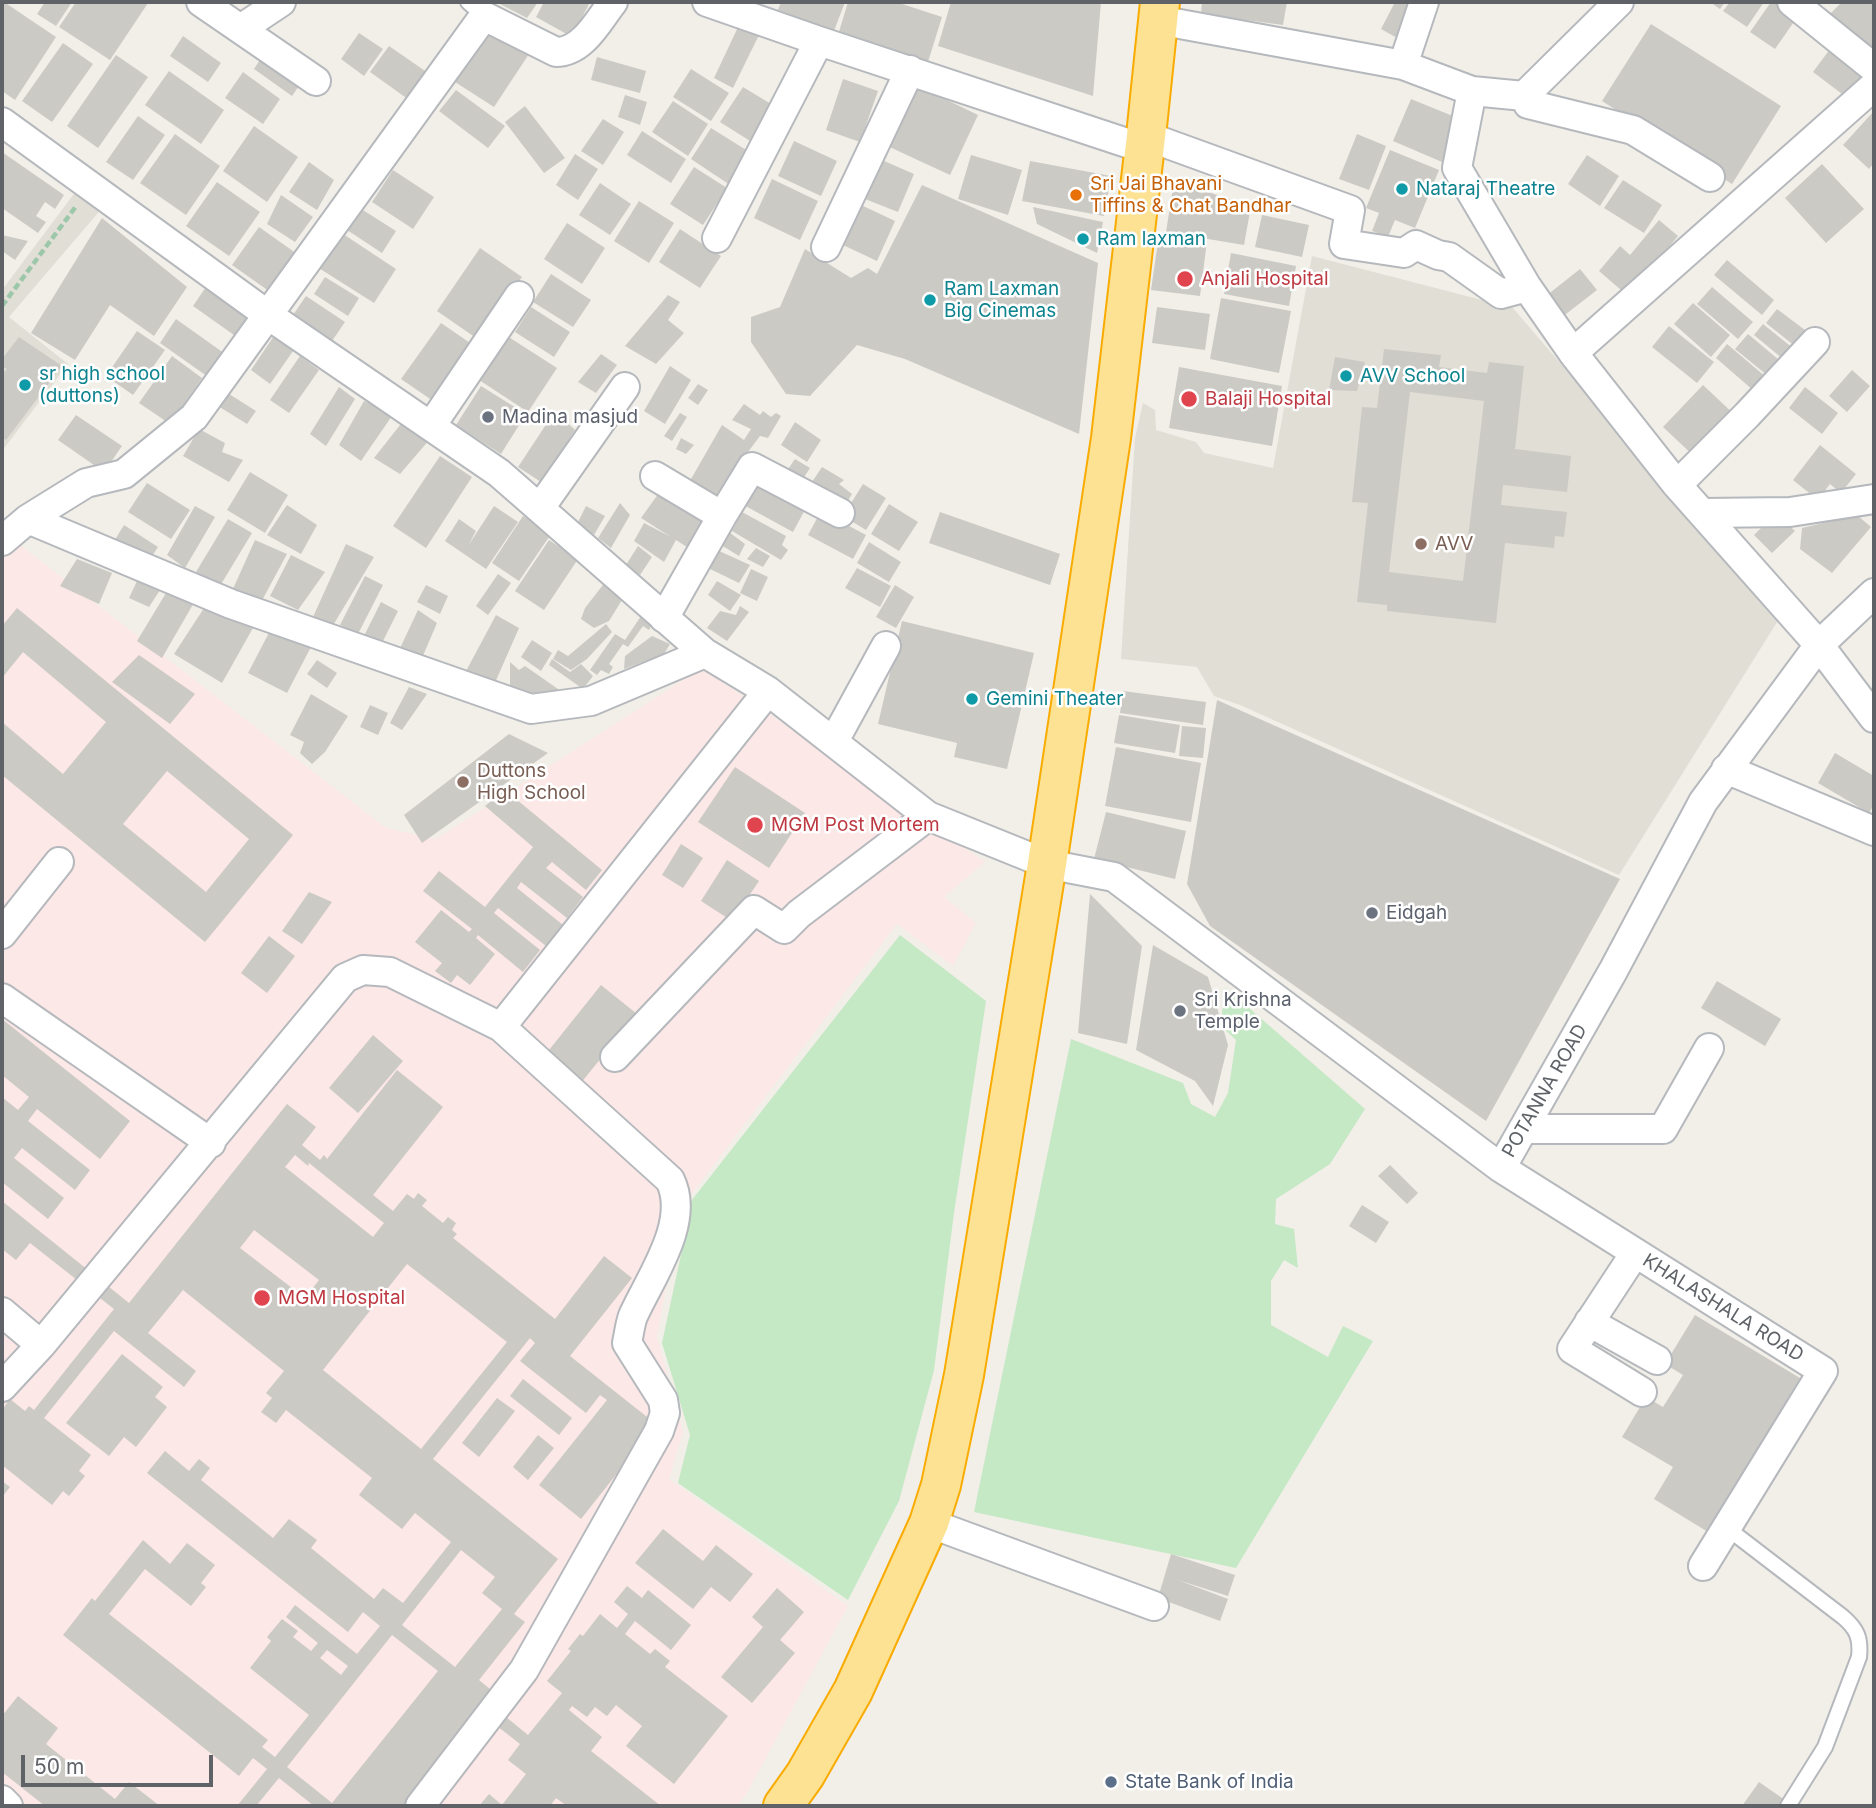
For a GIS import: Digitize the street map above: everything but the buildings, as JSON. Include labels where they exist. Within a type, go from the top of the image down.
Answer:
[{"type":"highway","points":[[783,1806],[805,1775],[853,1691],[929,1523],[942,1485],[964,1375],[1047,864],[1111,438],[1159,11]]},
{"type":"street","points":[[201,2],[316,81]]},
{"type":"street","points":[[242,28],[281,2]]},
{"type":"street","points":[[2,541],[28,519],[86,483],[124,474],[194,417],[268,315],[476,9],[555,52],[563,52],[578,46],[613,2]]},
{"type":"street","points":[[707,2],[819,41],[1350,210],[1344,244],[1404,253],[1416,245],[1438,255],[1450,257],[1501,294],[1527,287]]},
{"type":"street","points":[[1404,65],[1424,2]]},
{"type":"street","points":[[1524,96],[1619,2]]},
{"type":"street","points":[[1792,2],[1874,68]]},
{"type":"street","points":[[1159,11],[1404,65],[1472,91],[1524,96]]},
{"type":"street","points":[[717,238],[819,41]]},
{"type":"street","points":[[826,247],[910,70]]},
{"type":"street","points":[[1573,353],[1874,86]]},
{"type":"street","points":[[1472,91],[1457,168],[1527,287],[1573,353],[1677,485],[1819,645],[1874,716]]},
{"type":"street","points":[[1524,96],[1528,104],[1633,130],[1710,177]]},
{"type":"street","name":"POTANNA ROAD","points":[[2,122],[268,315],[499,473],[705,653],[768,691],[928,816],[1047,864],[1114,877],[1501,1168],[1613,971],[1703,802],[1819,645],[1874,593]]},
{"type":"street","points":[[431,426],[519,296]]},
{"type":"street","points":[[1677,485],[1815,342]]},
{"type":"street","points":[[540,508],[625,387]]},
{"type":"street","points":[[664,618],[752,467],[840,513]]},
{"type":"street","points":[[655,476],[722,516]]},
{"type":"street","points":[[1702,513],[1790,512],[1874,499]]},
{"type":"street","points":[[28,519],[231,604],[531,709],[591,701],[705,653]]},
{"type":"street","points":[[834,740],[886,646]]},
{"type":"street","points":[[501,1027],[768,691]]},
{"type":"street","points":[[1726,769],[1874,831]]},
{"type":"street","points":[[615,1057],[754,910],[785,929],[800,914],[928,816]]},
{"type":"street","points":[[2,934],[59,862]]},
{"type":"street","points":[[2,1387],[41,1345],[211,1143],[345,978],[363,970],[390,972],[501,1027],[670,1180],[676,1193],[670,1240],[632,1320],[627,1342],[663,1400],[665,1413],[659,1431],[524,1670],[420,1806]]},
{"type":"street","points":[[2,998],[211,1143]]},
{"type":"street","points":[[1523,1129],[1663,1129],[1709,1048]]},
{"type":"street","name":"KHALASHALA ROAD","points":[[1501,1168],[1823,1371],[1703,1566]]},
{"type":"street","points":[[1635,1252],[1572,1349],[1642,1392]]},
{"type":"street","points":[[2,1312],[41,1345]]},
{"type":"street","points":[[1589,1322],[1657,1360]]},
{"type":"street","points":[[929,1523],[1154,1606]]},
{"type":"street","points":[[2,1800],[8,1806]]},
{"type":"lane","points":[[1727,1528],[1843,1617],[1854,1627],[1861,1642],[1859,1657],[1825,1746],[1788,1806]]},
{"type":"path","points":[[2,306],[90,187]]},
{"type":"shaded area","points":[[79,187],[103,207],[9,317],[68,364],[2,451],[2,290]]},
{"type":"shaded area","name":"AVV","points":[[1312,256],[1513,308],[1779,619],[1619,875],[1240,705],[1214,696],[1197,667],[1121,659],[1135,438],[1143,403],[1155,410],[1156,430],[1196,442],[1204,453],[1273,468]]},
{"type":"shaded area","points":[[15,541],[386,828],[436,839],[702,668],[985,862],[944,897],[976,923],[953,966],[897,924],[680,1209],[657,1337],[683,1431],[669,1479],[848,1606],[747,1793],[737,1806],[2,1806],[2,558]]},
{"type":"green space","points":[[900,935],[986,1001],[954,1213],[934,1370],[899,1501],[848,1600],[678,1483],[690,1435],[662,1343],[682,1250],[684,1210]]},
{"type":"green space","points":[[1226,988],[1365,1109],[1330,1164],[1276,1199],[1275,1224],[1294,1229],[1298,1268],[1284,1260],[1271,1281],[1271,1325],[1328,1357],[1343,1326],[1373,1341],[1236,1568],[974,1512],[1071,1039],[1183,1083],[1191,1104],[1215,1117],[1228,1093],[1236,1040],[1220,1025]]},
{"type":"place","name":"Nataraj Theatre","points":[[1402,189]]},
{"type":"place","name":"Sri Jai Bhavani Tiffins & Chat Bandhar","points":[[1076,195]]},
{"type":"place","name":"Ram laxman","points":[[1083,239]]},
{"type":"place","name":"Anjali Hospital","points":[[1185,279]]},
{"type":"place","name":"Ram Laxman Big Cinemas","points":[[930,300]]},
{"type":"place","name":"AVV School","points":[[1346,376]]},
{"type":"place","name":"sr high school (duttons)","points":[[25,385]]},
{"type":"place","name":"Balaji Hospital","points":[[1189,399]]},
{"type":"place","name":"Madina masjud","points":[[488,417]]},
{"type":"place","name":"AVV","points":[[1421,544]]},
{"type":"place","name":"Gemini Theater","points":[[972,699]]},
{"type":"place","name":"Duttons High School","points":[[463,782]]},
{"type":"place","name":"MGM Post Mortem","points":[[755,825]]},
{"type":"place","name":"Eidgah","points":[[1372,913]]},
{"type":"place","name":"Sri Krishna Temple","points":[[1180,1011]]},
{"type":"place","name":"MGM Hospital","points":[[262,1298]]},
{"type":"place","name":"State Bank of India","points":[[1111,1782]]}]
